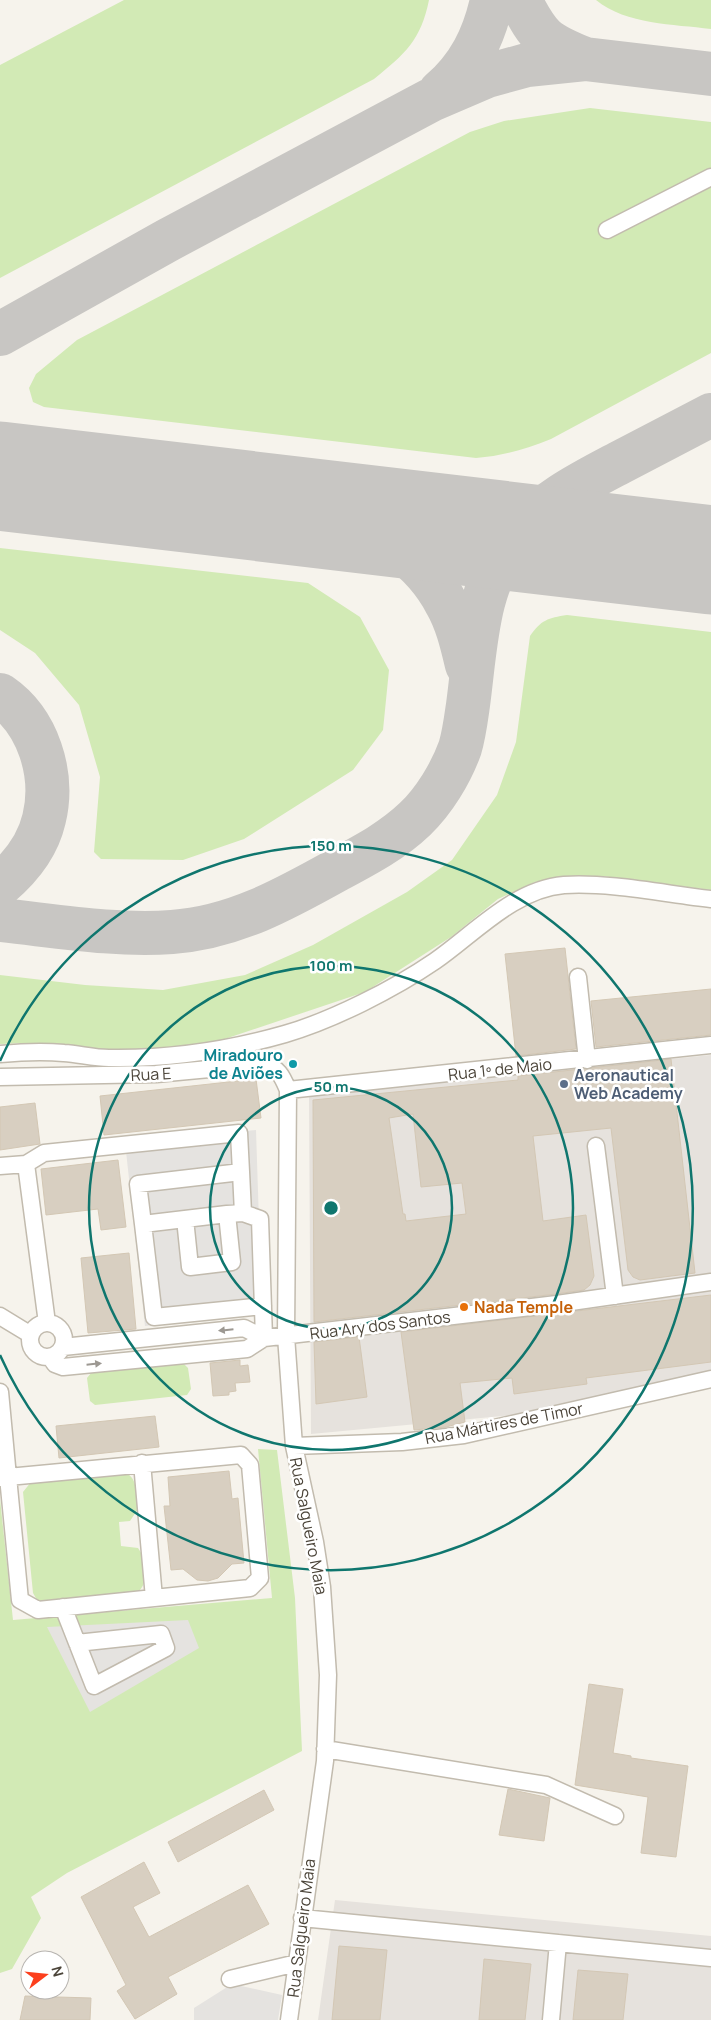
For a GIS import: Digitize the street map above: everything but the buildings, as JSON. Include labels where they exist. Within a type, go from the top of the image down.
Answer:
[{"type":"street","points":[[607,230],[711,177]]},
{"type":"street","points":[[0,1054],[63,1052],[107,1058],[160,1058],[286,1034],[382,993],[434,961],[515,902],[535,893],[563,886],[604,887],[711,899]]},
{"type":"street","points":[[578,977],[587,1060]]},
{"type":"street","name":"Rua 1º de Maio","points":[[288,1090],[587,1060],[711,1045]]},
{"type":"street","name":"Rua E","points":[[0,1078],[156,1074],[263,1064],[273,1067],[280,1073],[288,1090]]},
{"type":"street","name":"Rua Salgueiro Maia","points":[[288,1090],[286,1336],[294,1446],[315,1542],[322,1587],[328,1675],[325,1749],[289,2020]]},
{"type":"street","points":[[0,1166],[26,1164],[44,1153],[239,1133],[241,1172],[235,1214],[232,1262],[190,1267],[185,1219]]},
{"type":"street","points":[[596,1146],[615,1296]]},
{"type":"street","points":[[26,1164],[47,1323]]},
{"type":"street","points":[[241,1172],[138,1184],[154,1317],[263,1306]]},
{"type":"street","points":[[143,1224],[235,1214],[260,1219],[264,1338]]},
{"type":"street","name":"Rua Ary dos Santos","points":[[264,1338],[615,1296],[711,1282]]},
{"type":"street","points":[[0,1316],[31,1335]]},
{"type":"street","points":[[47,1323],[59,1328],[64,1341],[60,1351],[50,1357],[44,1357],[32,1349],[31,1335],[36,1327],[47,1323]]},
{"type":"street","points":[[63,1347],[244,1328],[264,1338]]},
{"type":"street","points":[[50,1357],[55,1364],[63,1368],[246,1349],[264,1338]]},
{"type":"street","name":"Rua Mártires de Timor","points":[[294,1446],[402,1442],[464,1435],[711,1379]]},
{"type":"street","points":[[0,1392],[4,1477],[20,1600],[38,1610],[250,1588],[260,1578],[250,1465],[241,1455],[4,1477]]},
{"type":"street","points":[[142,1463],[154,1598]]},
{"type":"street","points":[[63,1607],[77,1643],[94,1686],[166,1648],[161,1634],[77,1643]]},
{"type":"street","points":[[325,1749],[546,1785],[615,1816]]},
{"type":"street","points":[[302,1918],[711,1958]]},
{"type":"street","points":[[551,2020],[558,1944]]},
{"type":"street","points":[[230,1979],[297,1963]]},
{"type":"shaded area","points":[[711,1055],[711,1377],[632,1388],[523,1414],[311,1434],[309,1095]]},
{"type":"shaded area","points":[[256,1130],[262,1313],[145,1326],[125,1142]]},
{"type":"shaded area","points":[[188,1620],[199,1648],[90,1712],[47,1627]]},
{"type":"shaded area","points":[[335,1900],[711,1936],[711,2020],[318,2020]]},
{"type":"shaded area","points":[[232,1984],[282,1995],[278,2020],[194,2020],[194,2008]]},
{"type":"green space","points":[[124,0],[429,0],[421,26],[410,45],[395,62],[374,79],[0,278],[0,65]]},
{"type":"green space","points":[[596,0],[711,0],[711,29],[636,19],[608,8]]},
{"type":"green space","points":[[590,108],[711,122],[711,353],[551,439],[514,452],[476,458],[44,407],[33,402],[29,388],[36,374],[77,340],[470,132],[504,121]]},
{"type":"green space","points":[[0,548],[308,583],[360,617],[389,670],[383,730],[353,770],[244,839],[183,860],[101,859],[94,852],[100,777],[79,705],[35,653],[0,630]]},
{"type":"green space","points":[[567,615],[711,632],[711,890],[602,876],[564,877],[535,882],[498,899],[451,937],[365,992],[201,1047],[112,1052],[27,1043],[0,1044],[0,975],[85,985],[163,990],[245,975],[313,945],[407,892],[452,860],[497,795],[516,742],[530,636],[538,626],[546,621]]},
{"type":"green space","points":[[183,1363],[188,1368],[191,1389],[187,1395],[95,1405],[90,1401],[87,1378],[91,1373]]},
{"type":"green space","points":[[258,1449],[277,1450],[295,1598],[302,1751],[67,1873],[31,1897],[41,1918],[23,1950],[20,1950],[20,1955],[12,1969],[0,1973],[0,1499],[13,1620],[272,1598]]},
{"type":"green space","points":[[124,1472],[132,1478],[134,1483],[138,1509],[130,1521],[119,1522],[121,1546],[138,1548],[141,1553],[146,1572],[140,1590],[135,1594],[45,1603],[37,1600],[33,1593],[23,1492],[31,1482]]},
{"type":"taxiway","points":[[440,92],[459,72],[474,51],[485,26],[492,0]]},
{"type":"taxiway","points":[[520,0],[538,31],[545,38],[585,59]]},
{"type":"taxiway","points":[[0,334],[168,240],[431,100],[487,76],[527,65],[585,59],[711,74]]},
{"type":"taxiway","points":[[0,920],[129,933],[172,932],[216,925],[278,901],[388,841],[415,819],[429,804],[447,777],[456,757],[465,727],[476,639],[485,595],[502,555],[515,536],[538,513],[563,494],[711,415]]},
{"type":"taxiway","points":[[333,515],[350,521],[383,538],[398,548],[425,573],[450,610],[459,633],[467,665]]},
{"type":"taxiway","points":[[0,695],[13,706],[34,734],[45,767],[47,784],[47,802],[44,819],[33,847],[21,864],[0,885]]},
{"type":"runway","points":[[0,476],[711,560]]},
{"type":"place","name":"Miradouro de Aviões","points":[[293,1064]]},
{"type":"place","name":"Aeronautical Web Academy","points":[[564,1084]]},
{"type":"place","name":"Nada Temple","points":[[464,1307]]}]
